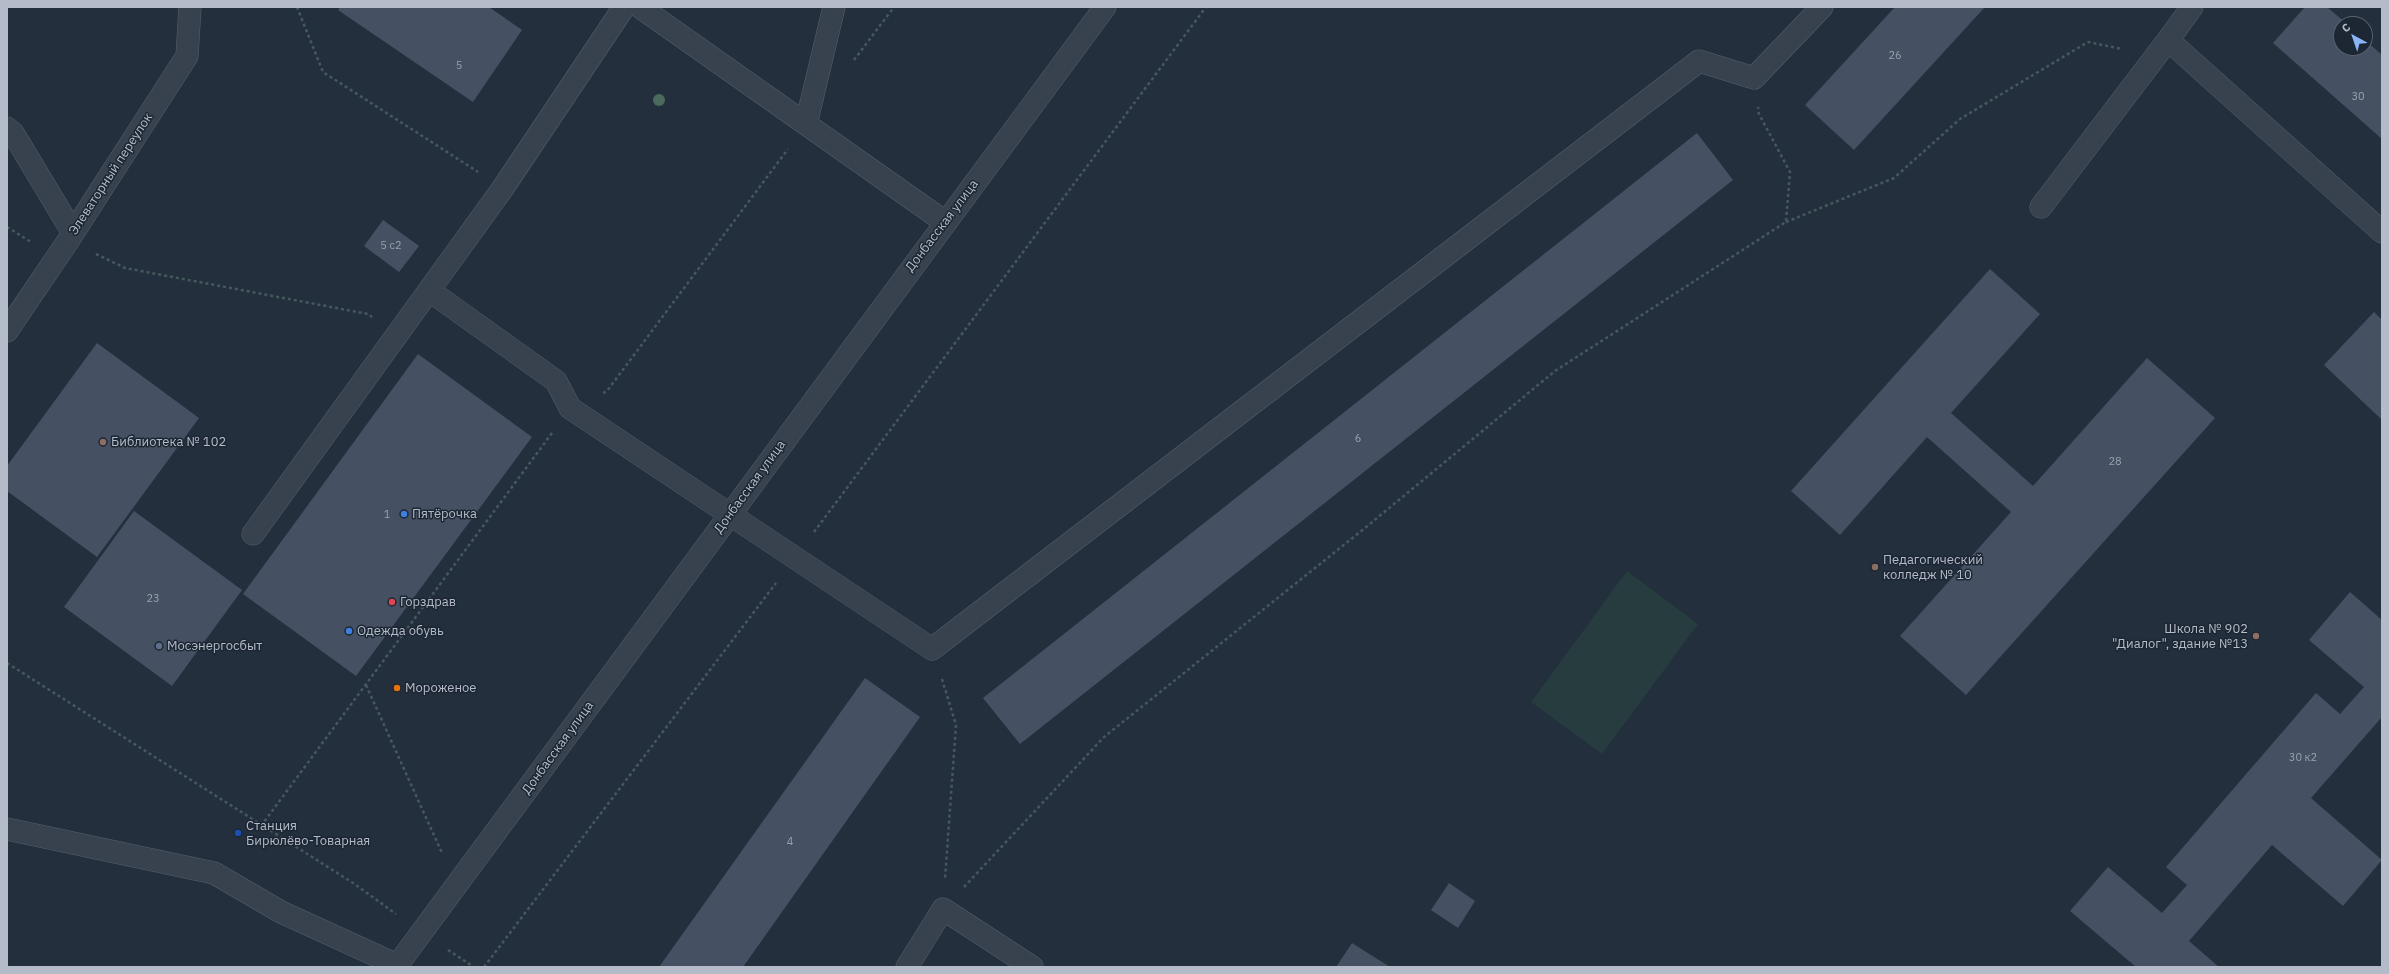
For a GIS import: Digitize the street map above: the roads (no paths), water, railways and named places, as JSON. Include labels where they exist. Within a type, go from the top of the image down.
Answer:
[{"type":"street","name":"Элеваторный переулок","points":[[7,331],[71,237],[187,56],[190,7]]},
{"type":"street","points":[[253,534],[400,334],[503,188],[624,7]]},
{"type":"street","points":[[640,7],[945,222]]},
{"type":"street","points":[[806,124],[834,7]]},
{"type":"street","name":"Донбасская улица","points":[[397,966],[728,515],[1105,7]]},
{"type":"street","points":[[430,291],[556,381],[570,408],[728,515],[932,649],[1699,61],[1754,78],[1822,7]]},
{"type":"street","points":[[2041,207],[2192,7]]},
{"type":"street","points":[[2168,40],[2382,232]]},
{"type":"street","points":[[7,128],[13,133],[71,237]]},
{"type":"street","points":[[7,829],[214,873],[281,912],[397,966]]},
{"type":"street","points":[[907,967],[943,909],[1032,967]]},
{"type":"place","name":"Библиотека № 102","points":[[103,442]]},
{"type":"place","name":"Пятёрочка","points":[[404,514]]},
{"type":"place","name":"Педагогический колледж № 10","points":[[1875,567]]},
{"type":"place","name":"Горздрав","points":[[392,602]]},
{"type":"place","name":"Одежда обувь","points":[[349,631]]},
{"type":"place","name":"Школа № 902 \"Диалог\", здание №13","points":[[2256,636]]},
{"type":"place","name":"Мосэнергосбыт","points":[[159,646]]},
{"type":"place","name":"Мороженое","points":[[397,688]]},
{"type":"place","name":"Станция Бирюлёво-Товарная","points":[[238,833]]}]
